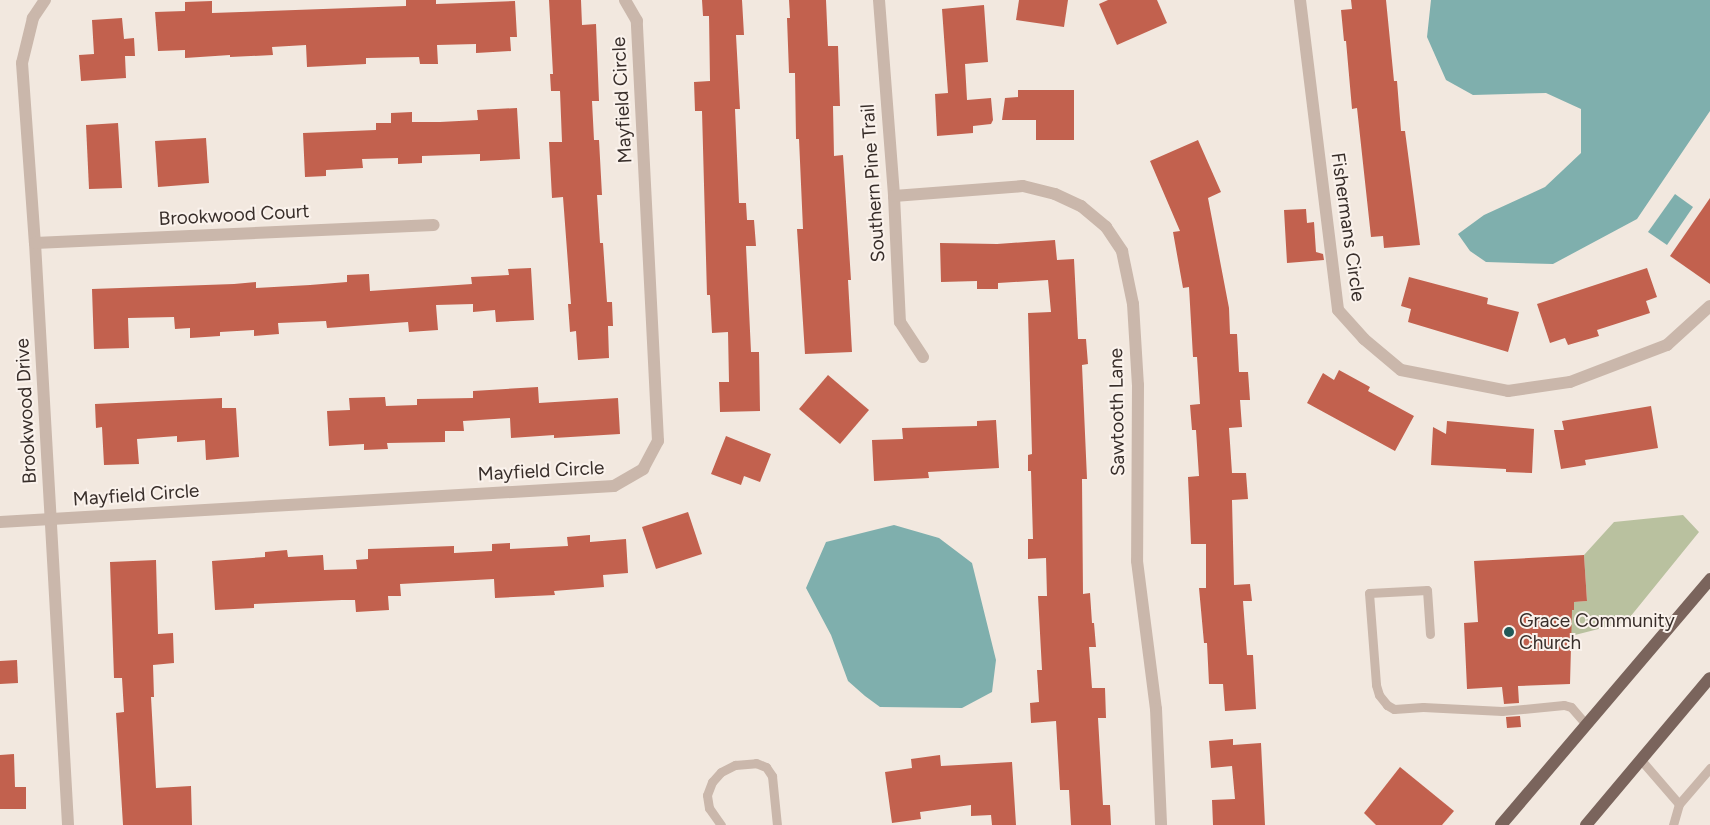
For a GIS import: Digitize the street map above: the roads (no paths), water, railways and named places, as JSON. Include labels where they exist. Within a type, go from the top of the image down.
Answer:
[{"type":"main road","points":[[1501,825],[1710,578]]},
{"type":"main road","points":[[1586,825],[1710,678]]},
{"type":"street","name":"Brookwood Drive","points":[[45,0],[33,18],[22,63],[35,243],[68,825]]},
{"type":"street","name":"Mayfield Circle","points":[[0,522],[614,486],[643,469],[658,441],[637,21],[625,0]]},
{"type":"street","name":"Southern Pine Trail","points":[[879,0],[894,196],[900,322],[923,357]]},
{"type":"street","name":"Fishermans Circle","points":[[1300,0],[1338,310],[1364,340],[1402,370],[1508,391],[1570,382],[1667,345],[1710,306]]},
{"type":"street","name":"Sawtooth Lane","points":[[894,196],[1023,186],[1055,194],[1081,206],[1106,227],[1122,252],[1132,304],[1138,385],[1137,561],[1156,708],[1161,825]]},
{"type":"street","name":"Brookwood Court","points":[[35,243],[434,225]]},
{"type":"lane","points":[[1430,634],[1427,590],[1369,593],[1376,685],[1378,695],[1387,705],[1394,709],[1423,707],[1502,711],[1564,705],[1571,707],[1586,724]]},
{"type":"lane","points":[[1641,760],[1679,804]]},
{"type":"lane","points":[[721,825],[709,808],[707,795],[712,782],[721,772],[735,765],[756,763],[766,767],[772,776],[777,825]]},
{"type":"lane","points":[[1673,825],[1679,804],[1710,768]]},
{"type":"water","points":[[1431,0],[1710,0],[1710,111],[1637,219],[1553,264],[1486,262],[1470,251],[1458,234],[1484,215],[1545,187],[1581,153],[1581,109],[1546,93],[1473,95],[1446,80],[1427,37]]},
{"type":"water","points":[[1675,194],[1693,207],[1667,245],[1648,232]]},
{"type":"water","points":[[894,525],[939,538],[972,563],[996,660],[992,692],[962,708],[880,707],[865,696],[848,681],[831,635],[806,588],[826,542]]},
{"type":"place","name":"Grace Community Church","points":[[1509,632]]}]
